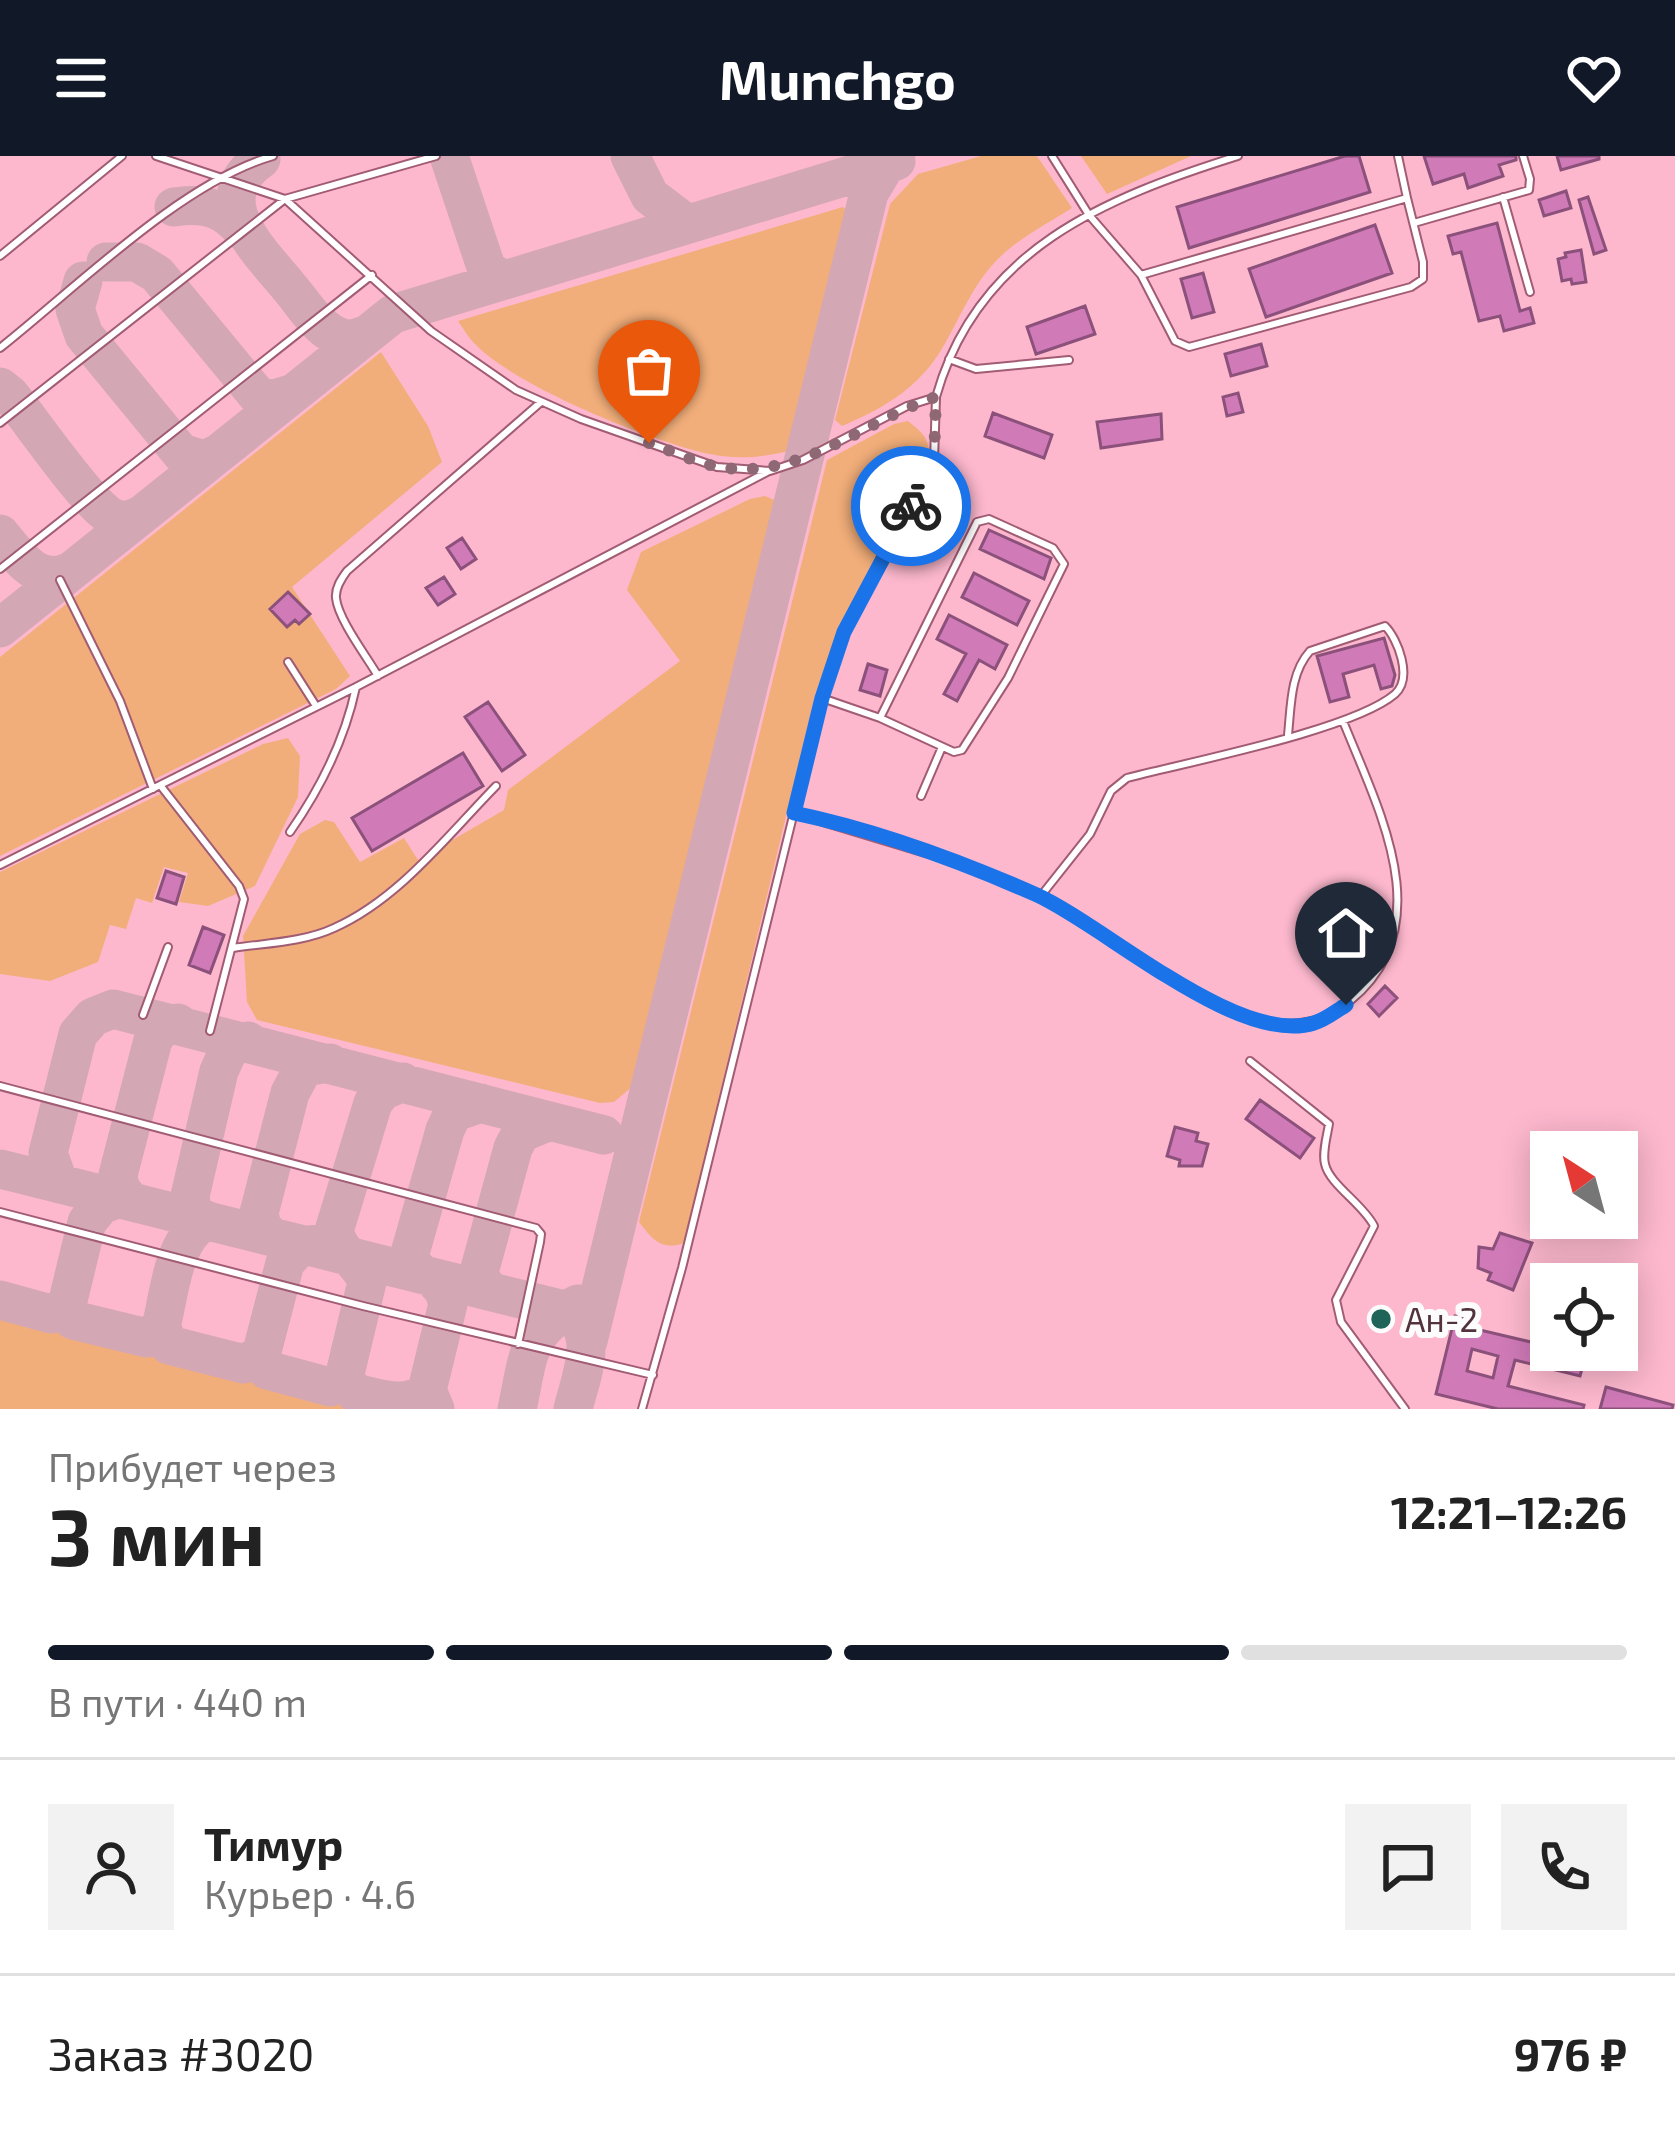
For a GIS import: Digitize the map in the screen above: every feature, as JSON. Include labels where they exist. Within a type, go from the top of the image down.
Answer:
[{"type":"lane","points":[[0,256],[122,156]]},
{"type":"lane","points":[[156,156],[285,199],[431,331],[516,391],[717,467],[770,471]]},
{"type":"lane","points":[[0,348],[174,207],[223,176],[273,156]]},
{"type":"lane","points":[[0,423],[285,199],[436,156]]},
{"type":"lane","points":[[1052,156],[1089,215],[1142,275],[1175,341],[1189,347],[1411,287],[1423,279],[1398,156]]},
{"type":"lane","points":[[642,1409],[822,698],[844,632],[934,461],[936,397],[949,359],[985,296],[1011,267],[1054,233],[1193,170],[1238,156]]},
{"type":"lane","points":[[1414,223],[1529,190],[1523,156]]},
{"type":"lane","points":[[1503,197],[1530,292]]},
{"type":"lane","points":[[1142,275],[1407,198]]},
{"type":"lane","points":[[0,569],[372,275]]},
{"type":"lane","points":[[949,359],[976,369],[1069,360]]},
{"type":"lane","points":[[0,865],[378,676],[770,471],[936,397]]},
{"type":"lane","points":[[378,676],[340,611],[336,597],[346,571],[542,402]]},
{"type":"lane","points":[[822,698],[954,752],[962,750],[1008,678],[1064,564],[1053,548],[989,519],[977,522],[880,718]]},
{"type":"lane","points":[[60,580],[156,787],[239,886],[244,912],[210,1031]]},
{"type":"lane","points":[[1040,896],[1090,834],[1111,791],[1127,778],[1288,735],[1343,719],[1394,695],[1401,687],[1402,662],[1393,633],[1385,626],[1310,651],[1296,673],[1288,735]]},
{"type":"lane","points":[[288,662],[316,706]]},
{"type":"lane","points":[[290,832],[318,787],[351,713],[356,687]]},
{"type":"lane","points":[[794,813],[979,869],[1040,896],[1218,1007],[1288,1027],[1316,1023],[1370,984],[1384,964],[1399,921],[1398,880],[1381,816],[1343,719]]},
{"type":"lane","points":[[921,796],[942,747]]},
{"type":"lane","points":[[233,948],[331,930],[367,911],[410,875],[496,786]]},
{"type":"lane","points":[[143,1015],[168,947]]},
{"type":"lane","points":[[1250,1061],[1329,1124],[1325,1164],[1374,1226],[1335,1309],[1406,1409]]},
{"type":"lane","points":[[0,1086],[536,1228],[540,1242],[518,1345]]},
{"type":"lane","points":[[0,1212],[653,1375]]},
{"type":"shaded area","points":[[0,156],[1675,156],[1675,1409],[0,1409]]},
{"type":"shaded area","points":[[981,156],[1037,156],[1072,208],[996,261],[918,379],[883,406],[842,426],[835,420],[890,204],[918,174]]},
{"type":"shaded area","points":[[1081,156],[1191,156],[1107,194]]},
{"type":"shaded area","points":[[843,207],[849,213],[793,450],[721,456],[621,425],[551,394],[493,360],[458,321]]},
{"type":"shaded area","points":[[381,352],[428,426],[442,462],[292,587],[350,676],[336,689],[0,856],[0,657]]},
{"type":"shaded area","points":[[908,421],[926,440],[927,465],[832,648],[815,695],[684,1243],[663,1244],[639,1222],[827,460]]},
{"type":"shaded area","points":[[765,496],[779,502],[633,1086],[614,1102],[600,1103],[257,1020],[247,1002],[243,936],[300,834],[325,820],[334,822],[360,862],[404,838],[418,860],[504,810],[508,790],[680,661],[627,590],[641,552]]},
{"type":"shaded area","points":[[288,738],[300,756],[298,797],[255,886],[208,906],[179,902],[188,873],[164,867],[152,903],[136,898],[126,929],[110,925],[98,962],[50,981],[0,974],[0,872],[263,744]]},
{"type":"shaded area","points":[[0,1317],[358,1409],[0,1409]]},
{"type":"building","points":[[1345,156],[1359,156],[1370,192],[1189,248],[1177,207]]},
{"type":"building","points":[[1424,156],[1516,156],[1516,160],[1499,165],[1503,176],[1468,188],[1464,174],[1433,184]]},
{"type":"building","points":[[1557,156],[1599,156],[1599,159],[1561,170]]},
{"type":"building","points":[[1566,191],[1571,208],[1544,216],[1539,200]]},
{"type":"building","points":[[1588,197],[1606,250],[1594,254],[1579,200]]},
{"type":"building","points":[[1497,223],[1520,311],[1530,308],[1534,323],[1504,331],[1500,316],[1479,321],[1461,252],[1453,254],[1448,236]]},
{"type":"building","points":[[1375,225],[1392,273],[1266,317],[1249,269]]},
{"type":"building","points":[[1581,250],[1586,282],[1562,281],[1558,259]]},
{"type":"building","points":[[1203,273],[1214,312],[1192,318],[1181,279]]},
{"type":"building","points":[[1085,306],[1095,334],[1036,354],[1027,327]]},
{"type":"building","points":[[1261,344],[1267,366],[1231,376],[1225,354]]},
{"type":"building","points":[[1238,393],[1243,412],[1227,416],[1223,397]]},
{"type":"building","points":[[993,413],[1052,435],[1044,458],[985,436]]},
{"type":"building","points":[[1161,414],[1162,439],[1101,448],[1097,422]]},
{"type":"building","points":[[989,530],[1051,558],[1044,579],[980,549]]},
{"type":"building","points":[[462,538],[476,559],[461,569],[447,548]]},
{"type":"building","points":[[974,573],[1029,601],[1017,625],[962,597]]},
{"type":"building","points":[[444,577],[455,594],[438,605],[426,588]]},
{"type":"building","points":[[288,592],[310,614],[287,627],[270,609]]},
{"type":"building","points":[[949,615],[1007,645],[995,669],[979,660],[957,701],[944,694],[966,654],[937,639]]},
{"type":"building","points":[[1384,638],[1395,675],[1392,686],[1381,689],[1374,665],[1343,674],[1349,697],[1330,702],[1317,656]]},
{"type":"building","points":[[868,664],[887,670],[880,696],[860,690]]},
{"type":"building","points":[[488,702],[525,755],[502,771],[465,717]]},
{"type":"building","points":[[463,753],[483,786],[372,851],[352,818]]},
{"type":"building","points":[[166,871],[184,877],[176,904],[157,898]]},
{"type":"building","points":[[203,927],[224,935],[210,973],[189,965]]},
{"type":"building","points":[[1385,986],[1397,998],[1379,1016],[1368,1004]]},
{"type":"building","points":[[1260,1100],[1314,1138],[1300,1158],[1246,1119]]},
{"type":"building","points":[[1175,1127],[1198,1133],[1196,1141],[1208,1144],[1202,1166],[1179,1166],[1180,1160],[1167,1156]]},
{"type":"building","points":[[1500,1233],[1532,1243],[1513,1290],[1488,1280],[1491,1273],[1478,1268],[1479,1247],[1493,1249]]},
{"type":"building","points":[[1455,1316],[1469,1320],[1467,1327],[1530,1342],[1530,1364],[1515,1360],[1508,1386],[1584,1405],[1583,1409],[1498,1409],[1436,1394]],"holes":[[[1472,1349],[1498,1356],[1493,1378],[1467,1371]]]},
{"type":"building","points":[[1606,1387],[1673,1405],[1672,1409],[1600,1409]]},
{"type":"taxiway","points":[[449,156],[487,270],[504,280]]},
{"type":"taxiway","points":[[630,156],[650,196],[687,224]]},
{"type":"taxiway","points":[[261,159],[244,175],[237,191],[242,225],[322,326],[342,338],[362,336]]},
{"type":"taxiway","points":[[0,628],[393,314],[896,161]]},
{"type":"taxiway","points":[[588,1341],[869,193],[887,163]]},
{"type":"taxiway","points":[[174,207],[213,209],[244,232]]},
{"type":"taxiway","points":[[106,262],[137,262],[157,274],[257,395],[271,400],[291,394]]},
{"type":"taxiway","points":[[83,281],[75,309],[84,335],[181,453],[204,460],[215,455]]},
{"type":"taxiway","points":[[0,387],[104,511],[121,520],[141,515]]},
{"type":"taxiway","points":[[0,534],[38,572],[69,572]]},
{"type":"taxiway","points":[[59,1184],[48,1153],[78,1034],[93,1017],[113,1009],[604,1135]]},
{"type":"taxiway","points":[[130,1201],[120,1188],[118,1175],[153,1040],[162,1027],[178,1023]]},
{"type":"taxiway","points":[[201,1219],[192,1210],[190,1196],[219,1071],[230,1047],[248,1041]]},
{"type":"taxiway","points":[[271,1236],[262,1227],[259,1213],[290,1093],[304,1067],[330,1063]]},
{"type":"taxiway","points":[[403,1082],[382,1091],[373,1103],[334,1231],[367,1282],[344,1378],[355,1393],[384,1400],[412,1399],[427,1390]]},
{"type":"taxiway","points":[[421,1274],[410,1253],[445,1130],[453,1113],[481,1103]]},
{"type":"taxiway","points":[[490,1291],[478,1276],[513,1148],[521,1133],[550,1121]]},
{"type":"taxiway","points":[[0,1169],[564,1310],[576,1319],[586,1341],[573,1409]]},
{"type":"taxiway","points":[[119,1198],[101,1205],[87,1222],[65,1313],[73,1320],[147,1338],[161,1327]]},
{"type":"taxiway","points":[[206,1220],[179,1253],[161,1327],[169,1345],[244,1364],[260,1355]]},
{"type":"taxiway","points":[[322,1243],[299,1247],[285,1263],[260,1359],[267,1370],[330,1387],[344,1378]]},
{"type":"taxiway","points":[[432,1277],[448,1304],[427,1390],[435,1409]]},
{"type":"taxiway","points":[[0,1300],[51,1314],[65,1306]]},
{"type":"taxiway","points":[[517,1409],[532,1346],[548,1324],[578,1304]]},
{"type":"way so far","points":[[649,443],[717,467],[770,471],[936,397],[934,461],[911,506]]},
{"type":"place","name":"Ан-2","points":[[1381,1319]]},
{"type":"route","points":[[911,506],[844,632],[822,698],[794,813],[979,869],[1040,896],[1218,1007],[1288,1027],[1316,1023],[1346,1005]]}]
